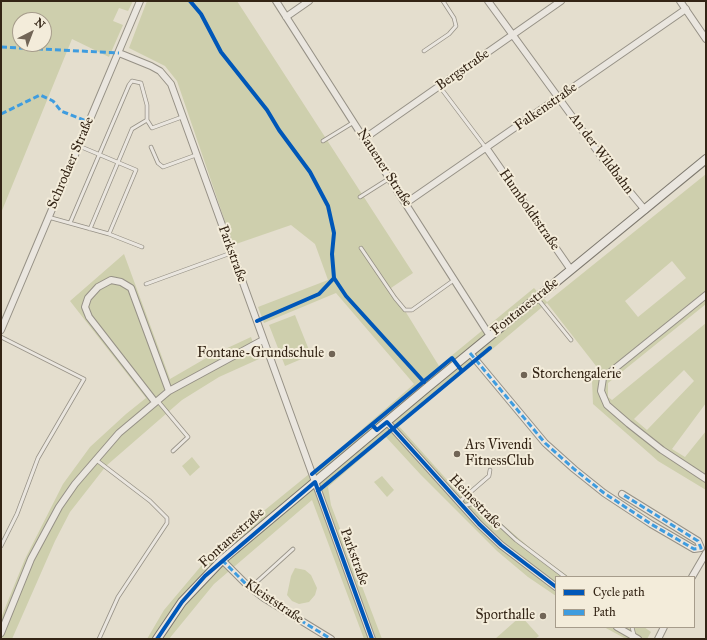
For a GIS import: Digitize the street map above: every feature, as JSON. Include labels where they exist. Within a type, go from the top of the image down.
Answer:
[{"type":"street","name":"Schrodaer Straße","points":[[2,328],[140,1]]},
{"type":"street","name":"Nauener Straße","points":[[276,1],[365,138],[490,336]]},
{"type":"street","points":[[286,17],[309,1]]},
{"type":"street","name":"An der Wildbahn","points":[[488,1],[606,163],[645,210]]},
{"type":"street","name":"Bergstraße","points":[[365,138],[514,36],[561,1]]},
{"type":"street","points":[[680,1],[706,38]]},
{"type":"street","name":"Falkenstraße","points":[[406,203],[487,149],[686,9]]},
{"type":"street","name":"Parkstraße","points":[[119,53],[160,71],[171,84],[372,639]]},
{"type":"street","name":"Humboldtstraße","points":[[487,149],[571,270]]},
{"type":"street","name":"Fontanestraße","points":[[157,639],[182,602],[222,560],[490,336],[706,159]]},
{"type":"street","points":[[156,401],[89,317],[85,307],[88,298],[98,287],[111,280],[121,282],[131,288],[169,391]]},
{"type":"street","points":[[706,295],[611,371],[603,378],[601,384],[602,398],[607,405],[662,450],[706,479]]},
{"type":"street","points":[[1,634],[31,559],[47,528],[75,484],[95,459],[119,433],[169,391],[263,340]]},
{"type":"street","points":[[470,353],[545,443],[604,492],[694,549],[701,548],[698,541],[622,494]]},
{"type":"street","name":"Heinestraße","points":[[387,422],[460,504],[501,544],[555,585]]},
{"type":"street","points":[[693,576],[706,553]]},
{"type":"street","name":"Kleiststraße","points":[[222,560],[250,588],[330,639]]},
{"type":"street","points":[[619,628],[636,638]]},
{"type":"street","points":[[658,639],[664,628]]},
{"type":"lane","points":[[424,51],[449,34],[456,26],[454,18],[443,1]]},
{"type":"lane","points":[[70,223],[98,154],[129,85],[132,82],[141,83],[147,105],[147,120],[152,128],[182,117]]},
{"type":"lane","points":[[440,87],[487,149]]},
{"type":"lane","points":[[90,229],[132,128],[147,120]]},
{"type":"lane","points":[[323,141],[354,122]]},
{"type":"lane","points":[[79,146],[136,170],[109,234]]},
{"type":"lane","points":[[152,147],[158,163],[163,167],[196,155]]},
{"type":"lane","points":[[360,197],[390,178]]},
{"type":"lane","points":[[48,218],[109,234],[142,247]]},
{"type":"lane","points":[[361,248],[395,298],[405,310],[412,310],[454,280]]},
{"type":"lane","points":[[146,284],[231,253]]},
{"type":"lane","points":[[537,298],[571,340]]},
{"type":"lane","points":[[1,337],[84,379],[38,458],[17,514],[1,546]]},
{"type":"lane","points":[[156,401],[188,437],[173,451]]},
{"type":"lane","points":[[95,459],[131,486],[167,518],[167,525],[118,597],[99,639]]},
{"type":"lane","points":[[460,504],[489,476],[490,470]]},
{"type":"lane","points":[[460,504],[476,503],[516,540],[564,576]]},
{"type":"lane","points":[[250,588],[293,549]]},
{"type":"lane","points":[[632,628],[636,638]]},
{"type":"green space","points":[[1,1],[133,1],[128,11],[119,8],[113,21],[123,25],[109,57],[72,39],[1,213]]},
{"type":"green space","points":[[147,1],[237,1],[413,273],[391,288],[439,366],[534,288],[547,302],[706,174],[706,304],[608,383],[608,397],[612,400],[706,323],[706,403],[672,449],[685,457],[706,431],[706,490],[658,461],[593,404],[592,381],[600,371],[547,303],[483,357],[481,355],[398,425],[466,501],[473,496],[488,512],[536,553],[568,576],[555,576],[555,595],[528,577],[497,551],[421,475],[386,437],[328,487],[331,505],[382,639],[364,639],[312,500],[214,584],[169,639],[147,639],[164,610],[212,553],[330,457],[414,384],[336,293],[264,323],[258,307],[328,280],[315,244],[291,225],[233,245],[177,81],[165,66],[129,48]],"holes":[[[672,261],[686,278],[638,317],[625,301]],[[684,370],[694,381],[647,430],[634,419]]]},
{"type":"green space","points":[[124,254],[170,379],[208,357],[251,337],[259,359],[219,377],[182,400],[106,466],[70,512],[55,541],[12,639],[1,639],[1,618],[25,559],[63,484],[90,447],[146,398],[70,301]]},
{"type":"green space","points":[[295,315],[311,355],[285,366],[269,325]]},
{"type":"green space","points":[[192,457],[200,467],[190,476],[182,466]]},
{"type":"green space","points":[[382,476],[394,490],[387,497],[374,482]]},
{"type":"green space","points":[[295,568],[305,570],[311,575],[317,588],[315,595],[309,602],[299,604],[292,601],[287,595],[291,576]]},
{"type":"green space","points":[[521,616],[539,636],[535,639],[495,639]]},
{"type":"green space","points":[[606,628],[645,628],[651,632],[647,639],[626,639]]},
{"type":"marked path","points":[[1,47],[119,53]]},
{"type":"marked path","points":[[1,114],[40,95],[53,101],[61,111],[89,122]]},
{"type":"marked path","points":[[470,353],[545,443],[574,469],[604,493],[651,524],[694,549],[701,548],[698,541],[622,494]]},
{"type":"marked path","points":[[222,560],[247,585],[264,598],[331,639]]},
{"type":"cycle path","points":[[190,1],[201,14],[221,52],[267,110],[279,130],[310,172],[328,206],[334,233],[332,254],[334,278],[346,296],[424,382]]},
{"type":"cycle path","points":[[257,321],[319,294],[334,278]]},
{"type":"cycle path","points":[[318,491],[490,348]]},
{"type":"cycle path","points":[[312,474],[452,358],[462,371]]},
{"type":"cycle path","points":[[372,425],[377,430],[387,422],[479,524],[501,545],[555,586]]},
{"type":"cycle path","points":[[157,639],[182,602],[205,576],[315,482],[372,639]]},
{"type":"place","name":"Fontane-Grundschule","points":[[332,354]]},
{"type":"place","name":"Storchengalerie","points":[[524,375]]},
{"type":"place","name":"Ars Vivendi FitnessClub","points":[[457,454]]},
{"type":"place","name":"Sporthalle","points":[[543,616]]}]
